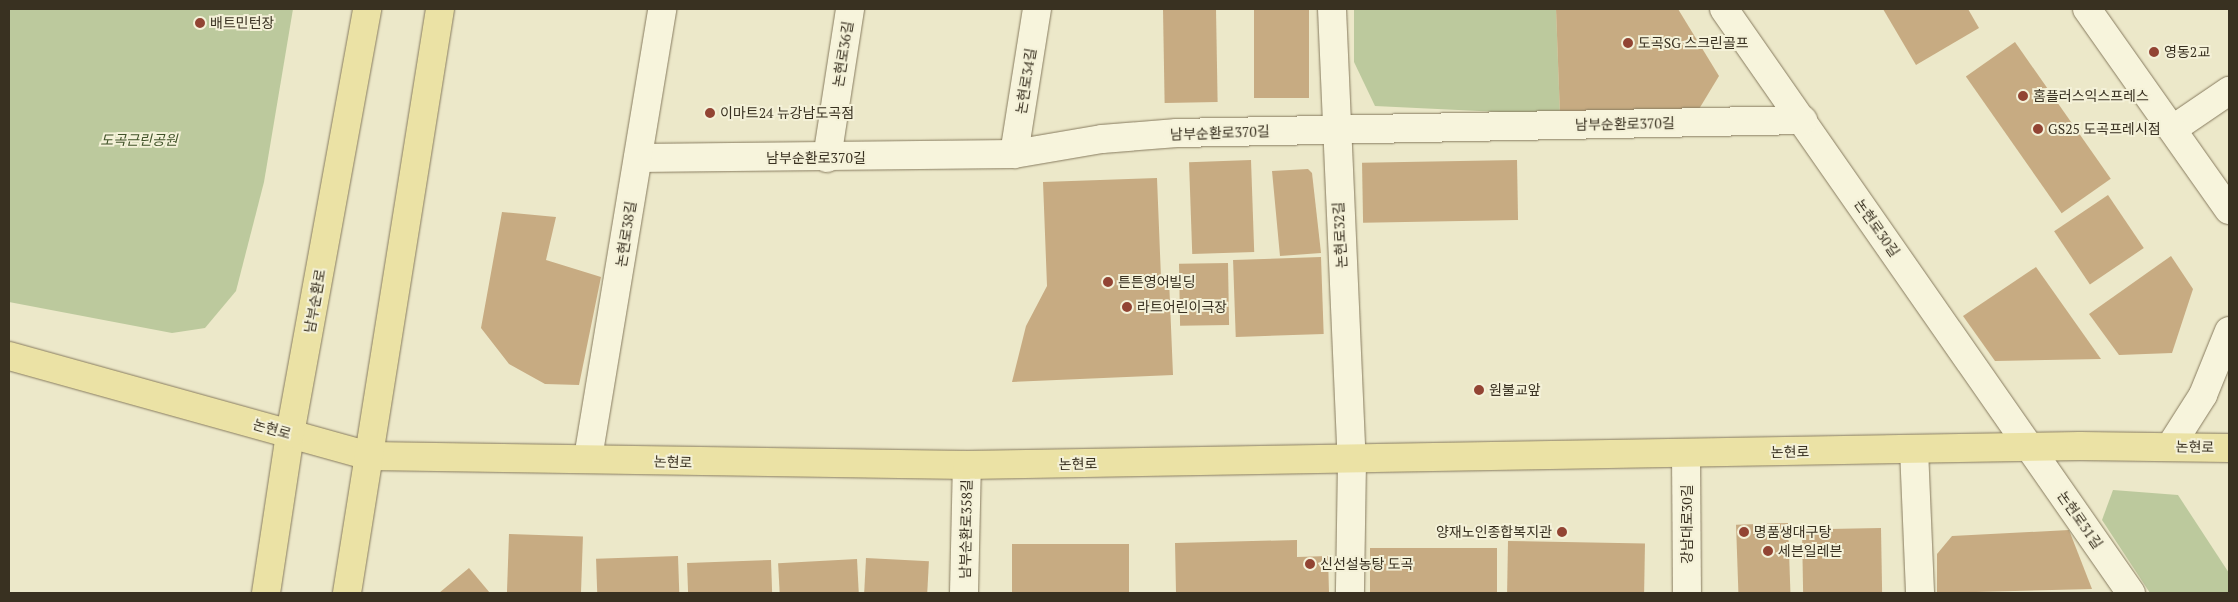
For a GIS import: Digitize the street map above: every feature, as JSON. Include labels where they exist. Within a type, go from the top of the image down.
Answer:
[{"type":"main road","name":"남부순환로","points":[[266,593],[290,434],[367,9]]},
{"type":"main road","points":[[348,593],[440,9]]},
{"type":"main road","name":"논현로","points":[[9,356],[370,456],[967,465],[1352,461],[1914,449],[2229,448]]},
{"type":"street","name":"논현로38길","points":[[588,458],[662,9]]},
{"type":"street","name":"논현로36길","points":[[827,158],[850,9]]},
{"type":"street","name":"논현로34길","points":[[1014,154],[1037,9]]},
{"type":"street","name":"논현로32길","points":[[1332,9],[1335,130],[1352,461]]},
{"type":"street","name":"논현로30길","points":[[1724,9],[1803,120],[2029,448]]},
{"type":"street","points":[[2087,9],[2229,210]]},
{"type":"street","points":[[2173,129],[2229,91]]},
{"type":"street","name":"남부순환로370길","points":[[638,158],[827,158],[1014,154],[1102,139],[1335,130],[1803,120]]},
{"type":"street","points":[[2170,447],[2203,395],[2229,330]]},
{"type":"street","name":"논현로31길","points":[[2029,448],[2131,593]]},
{"type":"street","points":[[1914,449],[1920,593]]},
{"type":"street","name":"강남대로30길","points":[[1686,454],[1687,593]]},
{"type":"street","points":[[1350,593],[1352,461]]},
{"type":"street","name":"남부순환로358길","points":[[964,593],[967,465]]},
{"type":"green space","name":"도곡근린공원","points":[[9,9],[293,9],[264,182],[236,291],[205,328],[172,333],[9,302]]},
{"type":"green space","points":[[1354,9],[1556,9],[1560,115],[1375,106],[1354,62]]},
{"type":"green space","points":[[2113,490],[2178,495],[2229,573],[2229,593],[2150,593],[2102,520]]},
{"type":"building","points":[[1216,9],[1218,102],[1165,103],[1163,10]]},
{"type":"building","points":[[1254,9],[1309,9],[1309,98],[1254,98]]},
{"type":"building","name":"도곡SG 스크린골프","points":[[1556,9],[1678,9],[1719,76],[1696,114],[1560,115]]},
{"type":"building","points":[[1883,9],[1968,9],[1979,28],[1916,65]]},
{"type":"building","points":[[2015,42],[2111,179],[2062,213],[1966,76]]},
{"type":"building","points":[[1251,160],[1254,252],[1192,254],[1189,162]]},
{"type":"building","points":[[1517,160],[1518,220],[1363,223],[1362,163]]},
{"type":"building","points":[[1308,169],[1312,173],[1321,253],[1280,256],[1272,171]]},
{"type":"building","name":"튼튼영어빌딩","points":[[1157,178],[1161,278],[1169,279],[1173,375],[1012,382],[1026,326],[1047,286],[1043,182]]},
{"type":"building","points":[[2108,195],[2144,248],[2090,284],[2054,231]]},
{"type":"building","points":[[502,212],[556,217],[546,260],[601,277],[579,385],[545,384],[509,364],[481,328]]},
{"type":"building","points":[[2171,256],[2193,289],[2172,353],[2119,355],[2089,314]]},
{"type":"building","points":[[1321,257],[1324,334],[1236,337],[1233,260]]},
{"type":"building","points":[[1228,263],[1229,325],[1180,326],[1179,264]]},
{"type":"building","points":[[2036,267],[2101,359],[1995,361],[1963,316]]},
{"type":"building","points":[[1788,523],[1790,593],[1738,593],[1736,525]]},
{"type":"building","points":[[1881,528],[1882,593],[1803,593],[1802,529]]},
{"type":"building","points":[[2069,530],[2092,589],[1937,593],[1937,554],[1952,536]]},
{"type":"building","points":[[509,534],[583,537],[581,593],[507,593]]},
{"type":"building","points":[[1297,540],[1297,557],[1328,556],[1329,593],[1176,593],[1175,543]]},
{"type":"building","points":[[1508,541],[1645,543],[1644,593],[1507,593]]},
{"type":"building","points":[[1012,544],[1129,544],[1129,593],[1012,593]]},
{"type":"building","points":[[1370,548],[1497,548],[1497,593],[1370,593]]},
{"type":"building","points":[[678,556],[679,593],[597,593],[596,559]]},
{"type":"building","points":[[866,558],[929,561],[927,593],[864,593]]},
{"type":"building","points":[[857,559],[859,593],[780,593],[778,563]]},
{"type":"building","points":[[771,560],[772,593],[688,593],[687,563]]},
{"type":"building","points":[[469,568],[490,593],[439,593]]},
{"type":"place","name":"배트민턴장","points":[[200,23]]},
{"type":"place","name":"도곡SG 스크린골프","points":[[1628,43]]},
{"type":"place","name":"영동2교","points":[[2154,52]]},
{"type":"place","name":"홈플러스익스프레스","points":[[2023,96]]},
{"type":"place","name":"이마트24 뉴강남도곡점","points":[[710,113]]},
{"type":"place","name":"GS25 도곡프레시점","points":[[2038,129]]},
{"type":"place","name":"튼튼영어빌딩","points":[[1108,282]]},
{"type":"place","name":"라트어린이극장","points":[[1127,307]]},
{"type":"place","name":"원불교앞","points":[[1479,390]]},
{"type":"place","name":"양재노인종합복지관","points":[[1562,532]]},
{"type":"place","name":"명품생대구탕","points":[[1744,532]]},
{"type":"place","name":"세븐일레븐","points":[[1768,551]]},
{"type":"place","name":"신선설농탕 도곡","points":[[1310,564]]}]
